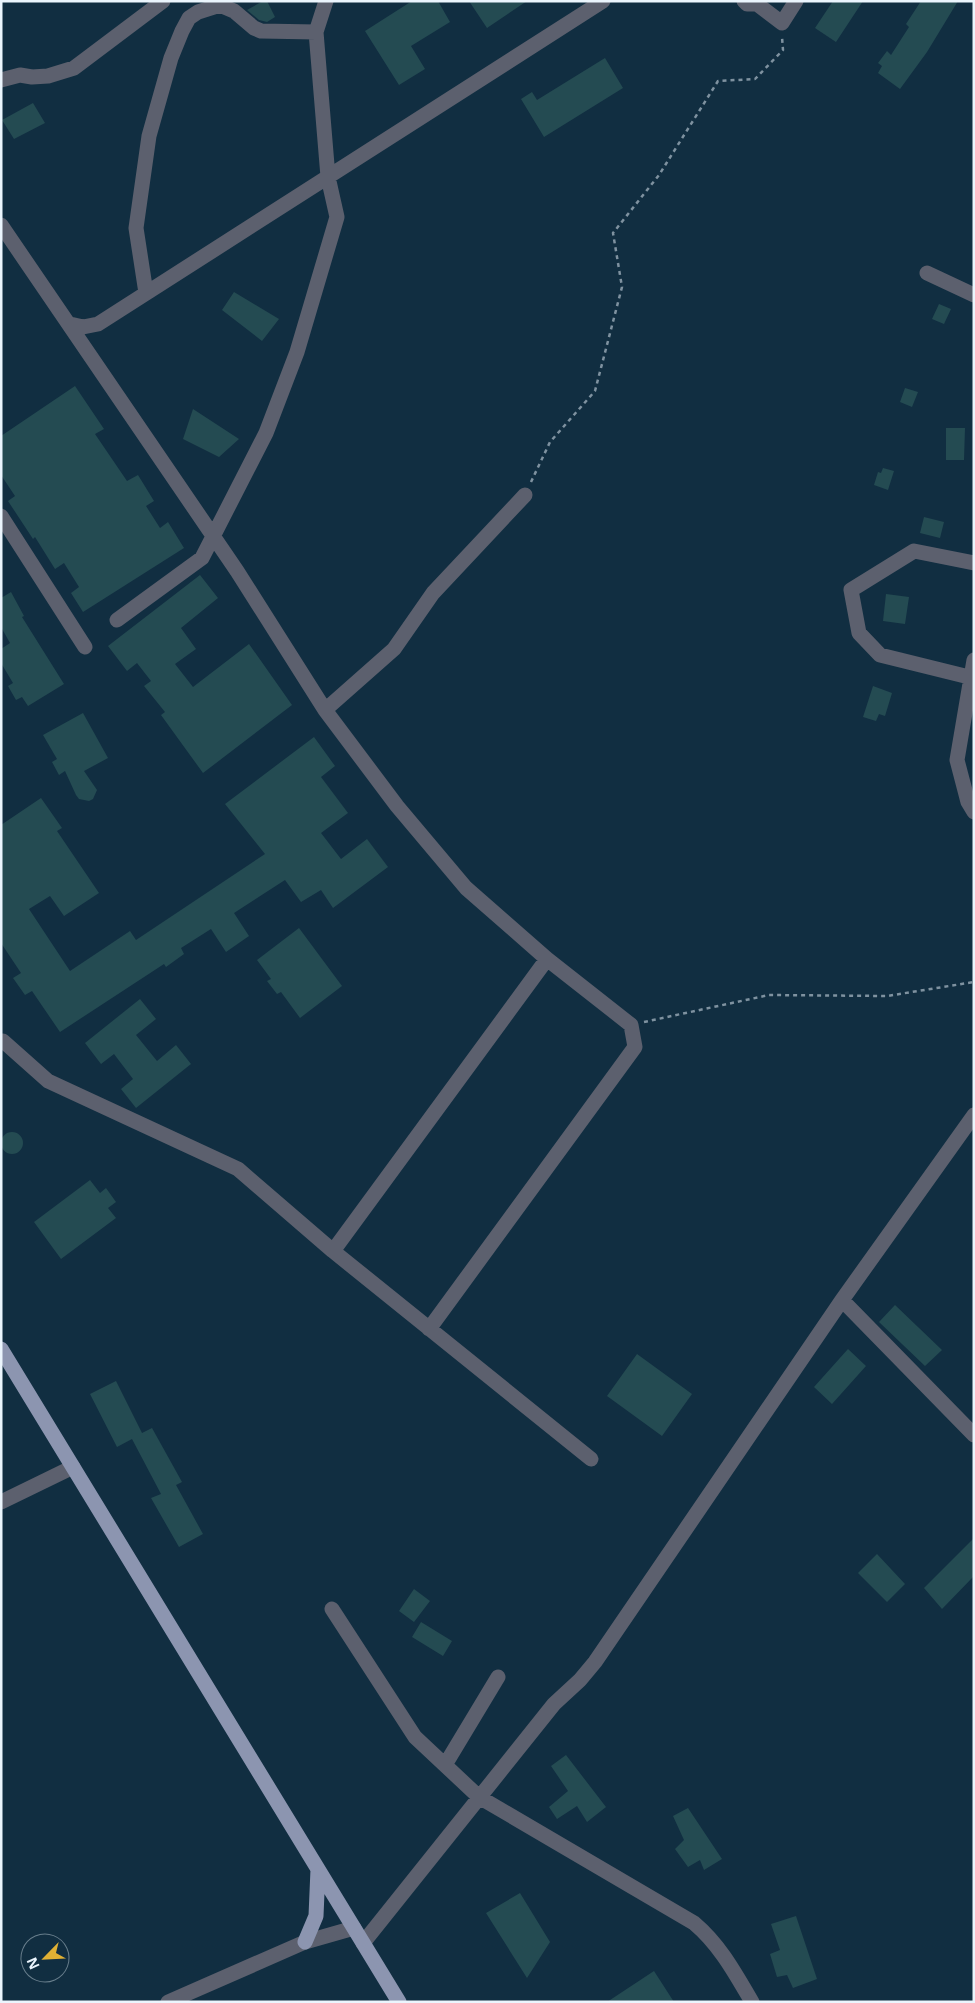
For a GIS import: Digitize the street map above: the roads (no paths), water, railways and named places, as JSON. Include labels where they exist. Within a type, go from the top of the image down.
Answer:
[{"type":"main road","points":[[1,1349],[399,2002]]},
{"type":"main road","points":[[305,1942],[316,1916],[318,1867]]},
{"type":"street","points":[[1,80],[20,75],[32,77],[48,76],[74,68],[163,1]]},
{"type":"street","points":[[117,620],[202,558],[214,538],[266,433],[297,352],[337,217],[328,176],[316,32],[326,1]]},
{"type":"street","points":[[70,324],[83,328],[98,324],[603,1]]},
{"type":"street","points":[[744,1],[747,4],[757,4],[782,23],[796,1]]},
{"type":"street","points":[[146,293],[136,228],[149,136],[171,58],[189,18],[210,6],[220,5],[234,11],[254,28],[261,31],[316,32]]},
{"type":"street","points":[[1,225],[214,538],[325,710],[397,806],[466,888],[546,959],[631,1025],[635,1046],[429,1329]]},
{"type":"street","points":[[928,273],[974,295]]},
{"type":"street","points":[[325,710],[394,649],[433,593],[525,495]]},
{"type":"street","points":[[1,516],[84,647]]},
{"type":"street","points":[[969,677],[880,656],[858,633],[851,590],[914,551],[974,563]]},
{"type":"street","points":[[974,660],[969,677],[957,760],[968,802],[974,812]]},
{"type":"street","points":[[334,1251],[546,959]]},
{"type":"street","points":[[3,1040],[48,1081],[238,1169],[334,1251],[591,1459]]},
{"type":"street","points":[[363,1942],[554,1704],[580,1680],[595,1662],[842,1300],[974,1115]]},
{"type":"street","points":[[842,1300],[974,1435]]},
{"type":"street","points":[[1,1502],[73,1467]]},
{"type":"street","points":[[332,1609],[415,1737],[479,1797],[694,1923],[712,1938],[729,1961],[752,2002]]},
{"type":"street","points":[[445,1765],[498,1677]]},
{"type":"street","points":[[168,2002],[305,1942],[354,1928]]}]
